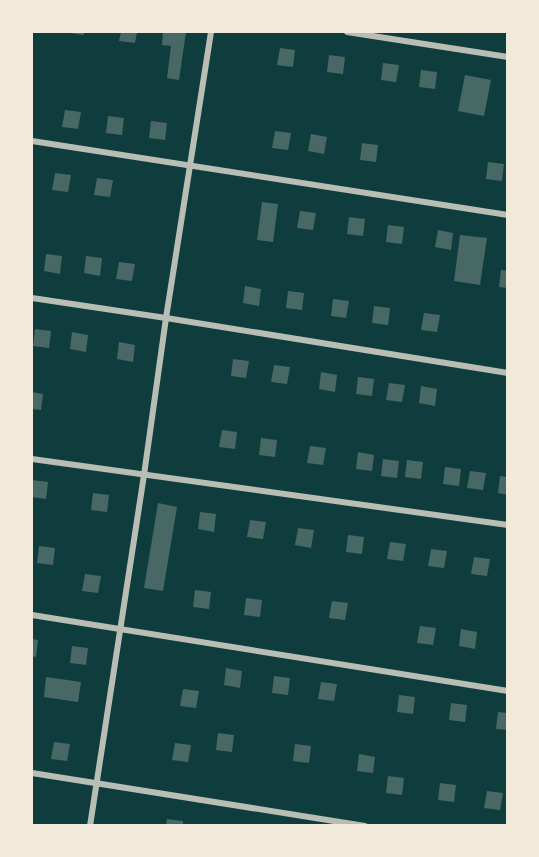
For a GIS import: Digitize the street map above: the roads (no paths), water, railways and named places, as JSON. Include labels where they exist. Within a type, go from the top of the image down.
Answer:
[{"type":"street","points":[[90,825],[211,32]]},
{"type":"street","points":[[347,32],[507,57]]},
{"type":"street","points":[[32,141],[507,215]]},
{"type":"street","points":[[32,298],[507,373]]},
{"type":"street","points":[[32,459],[507,525]]},
{"type":"street","points":[[32,615],[507,691]]},
{"type":"street","points":[[32,773],[365,825]]}]
